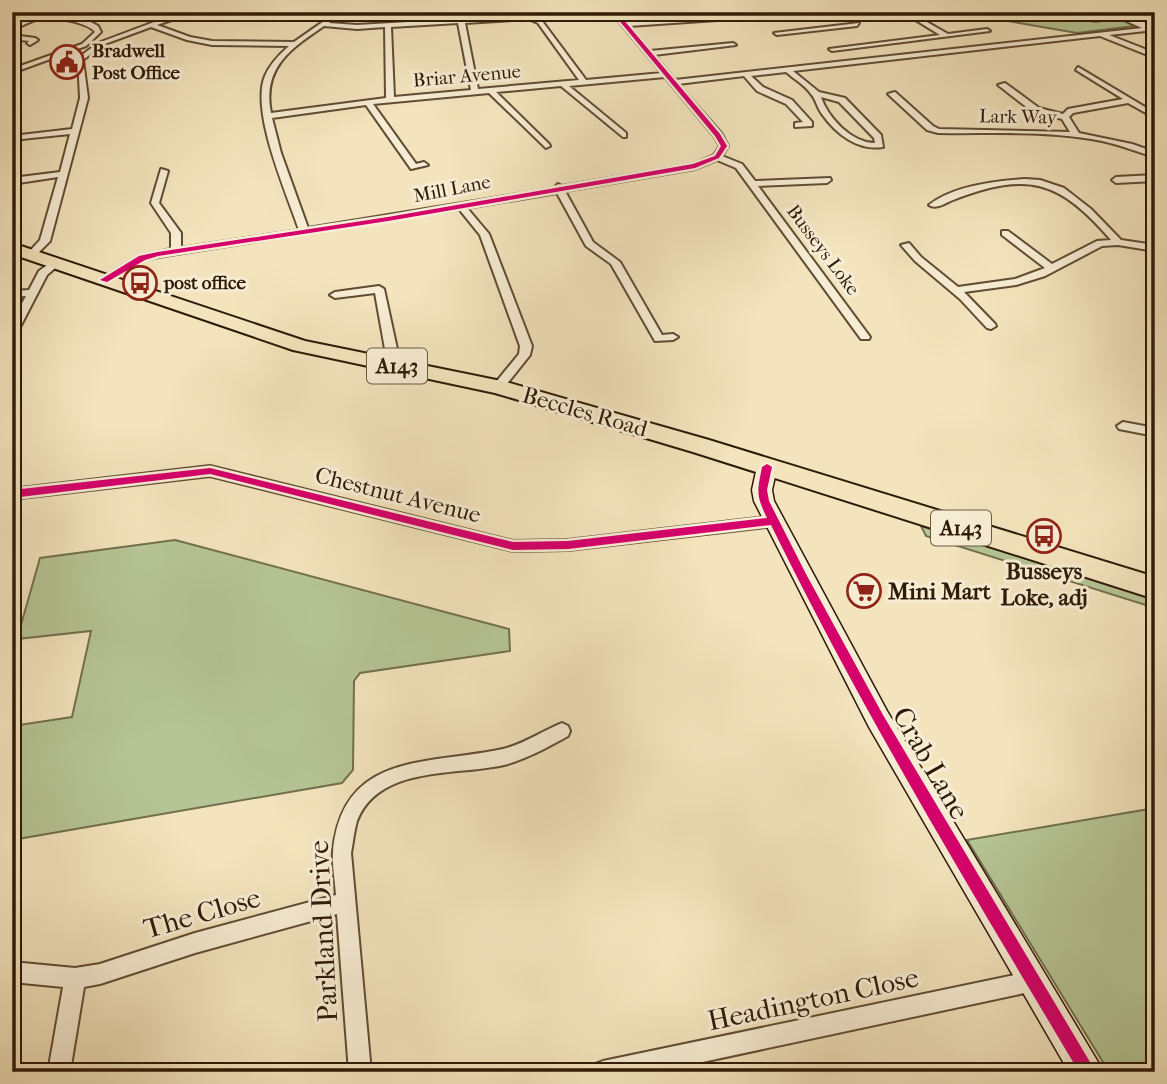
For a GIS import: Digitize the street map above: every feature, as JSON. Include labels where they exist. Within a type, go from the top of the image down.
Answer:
[{"type":"highway","name":"Beccles Road","points":[[22,251],[288,343],[498,387],[767,467],[1155,588]]},
{"type":"street","points":[[22,251],[45,241],[73,131],[85,98],[80,59],[88,50],[185,13],[203,12]]},
{"type":"street","points":[[250,12],[274,16]]},
{"type":"street","points":[[305,232],[273,140],[266,83],[272,71],[295,44],[341,12]]},
{"type":"street","points":[[614,12],[722,141],[722,151],[717,157]]},
{"type":"street","points":[[898,12],[916,18],[947,36]]},
{"type":"street","points":[[1109,12],[1152,28]]},
{"type":"street","points":[[12,13],[92,25],[98,32],[91,40],[75,48],[12,71]]},
{"type":"street","points":[[624,24],[729,15]]},
{"type":"street","points":[[12,27],[39,16]]},
{"type":"street","points":[[323,24],[388,25],[520,17],[537,20],[584,82]]},
{"type":"street","points":[[779,33],[854,24],[843,19]]},
{"type":"street","points":[[461,20],[475,92]]},
{"type":"street","points":[[388,25],[390,99]]},
{"type":"street","points":[[153,26],[188,39],[212,43],[295,44]]},
{"type":"street","points":[[832,49],[986,31],[979,27]]},
{"type":"street","points":[[822,28],[849,47]]},
{"type":"street","points":[[671,79],[747,76],[1152,28]]},
{"type":"street","points":[[1101,34],[1155,56]]},
{"type":"street","points":[[12,37],[35,40]]},
{"type":"street","points":[[919,39],[943,54]]},
{"type":"street","points":[[198,51],[212,43]]},
{"type":"street","points":[[649,53],[733,45]]},
{"type":"street","points":[[75,48],[88,50]]},
{"type":"street","points":[[1077,69],[1126,101],[1155,116]]},
{"type":"street","points":[[789,71],[816,94],[826,113],[856,143],[868,147],[880,145],[878,137],[842,100],[816,94]]},
{"type":"street","points":[[747,76],[760,89],[789,103],[809,124],[798,125]]},
{"type":"street","name":"Briar Avenue","points":[[269,116],[390,99],[584,82],[671,79]]},
{"type":"street","points":[[564,85],[623,135]]},
{"type":"street","points":[[1002,85],[1036,110],[1065,117],[1075,133]]},
{"type":"street","points":[[490,90],[546,146]]},
{"type":"street","name":"Lark Way","points":[[892,94],[930,128],[938,131],[1075,133],[1124,142],[1155,155]]},
{"type":"street","points":[[1065,117],[1080,108],[1126,101]]},
{"type":"street","points":[[368,102],[414,167]]},
{"type":"street","points":[[12,138],[73,131]]},
{"type":"street","name":"Busseys Loke","points":[[717,157],[737,165],[865,337]]},
{"type":"street","name":"Mill Lane","points":[[104,280],[142,258],[176,251],[695,166],[717,157]]},
{"type":"street","points":[[164,171],[155,203],[176,233],[176,251]]},
{"type":"street","points":[[12,181],[62,174]]},
{"type":"street","points":[[1116,180],[1155,178]]},
{"type":"street","name":"Busseys Loke","points":[[752,184],[828,180]]},
{"type":"street","points":[[933,205],[967,190],[1025,183],[1044,184],[1061,190],[1118,242]]},
{"type":"street","points":[[558,187],[589,244],[615,262],[653,340],[673,337]]},
{"type":"street","points":[[460,205],[484,234],[526,346],[524,355],[498,387]]},
{"type":"street","points":[[1023,236],[1008,235],[1052,269]]},
{"type":"street","points":[[956,290],[1016,282],[1052,269],[1092,247],[1118,242],[1155,248]]},
{"type":"street","points":[[923,249],[908,247],[988,323],[971,321]]},
{"type":"street","points":[[12,333],[43,274],[57,262]]},
{"type":"street","points":[[335,295],[379,289],[391,349],[384,363]]},
{"type":"street","points":[[12,294],[32,293]]},
{"type":"street","points":[[1123,426],[1155,432]]},
{"type":"street","name":"Crab Lane","points":[[767,467],[762,490],[774,521],[888,735],[1088,1072]]},
{"type":"street","name":"Chestnut Avenue","points":[[12,494],[210,471],[513,546],[568,545],[774,521]]},
{"type":"street","name":"Parkland Drive","points":[[360,1072],[345,902],[344,827],[358,797],[373,784],[395,775],[502,757],[526,750],[562,731]]},
{"type":"street","name":"The Close","points":[[12,972],[75,978],[100,974],[195,943],[345,902]]},
{"type":"street","points":[[59,1072],[75,978]]},
{"type":"street","name":"Headington Close","points":[[603,1072],[1034,981]]},
{"type":"green space","points":[[955,12],[1064,12],[1094,22],[1121,19],[1135,26],[1077,33]]},
{"type":"green space","points":[[921,526],[1155,599],[1155,608],[926,536]]},
{"type":"green space","points":[[175,540],[509,629],[510,651],[360,673],[354,681],[353,770],[342,783],[12,840],[12,726],[72,717],[91,631],[17,639],[40,558]]},
{"type":"green space","points":[[1155,808],[1155,1072],[1109,1072],[967,840]]},
{"type":"cycle path","points":[[104,280],[142,258],[158,254],[388,219],[695,166],[717,157],[724,146],[718,135],[614,12]]},
{"type":"cycle path","points":[[767,467],[762,490],[764,501],[800,574],[919,790],[1088,1072]]},
{"type":"cycle path","points":[[12,494],[210,471],[513,546],[568,545],[774,521]]},
{"type":"place","name":"Bradwell Post Office","points":[[67,62]]},
{"type":"place","name":"post office","points":[[140,283]]},
{"type":"place","name":"Busseys Loke, adj","points":[[1044,536]]},
{"type":"place","name":"Mini Mart","points":[[864,591]]}]
